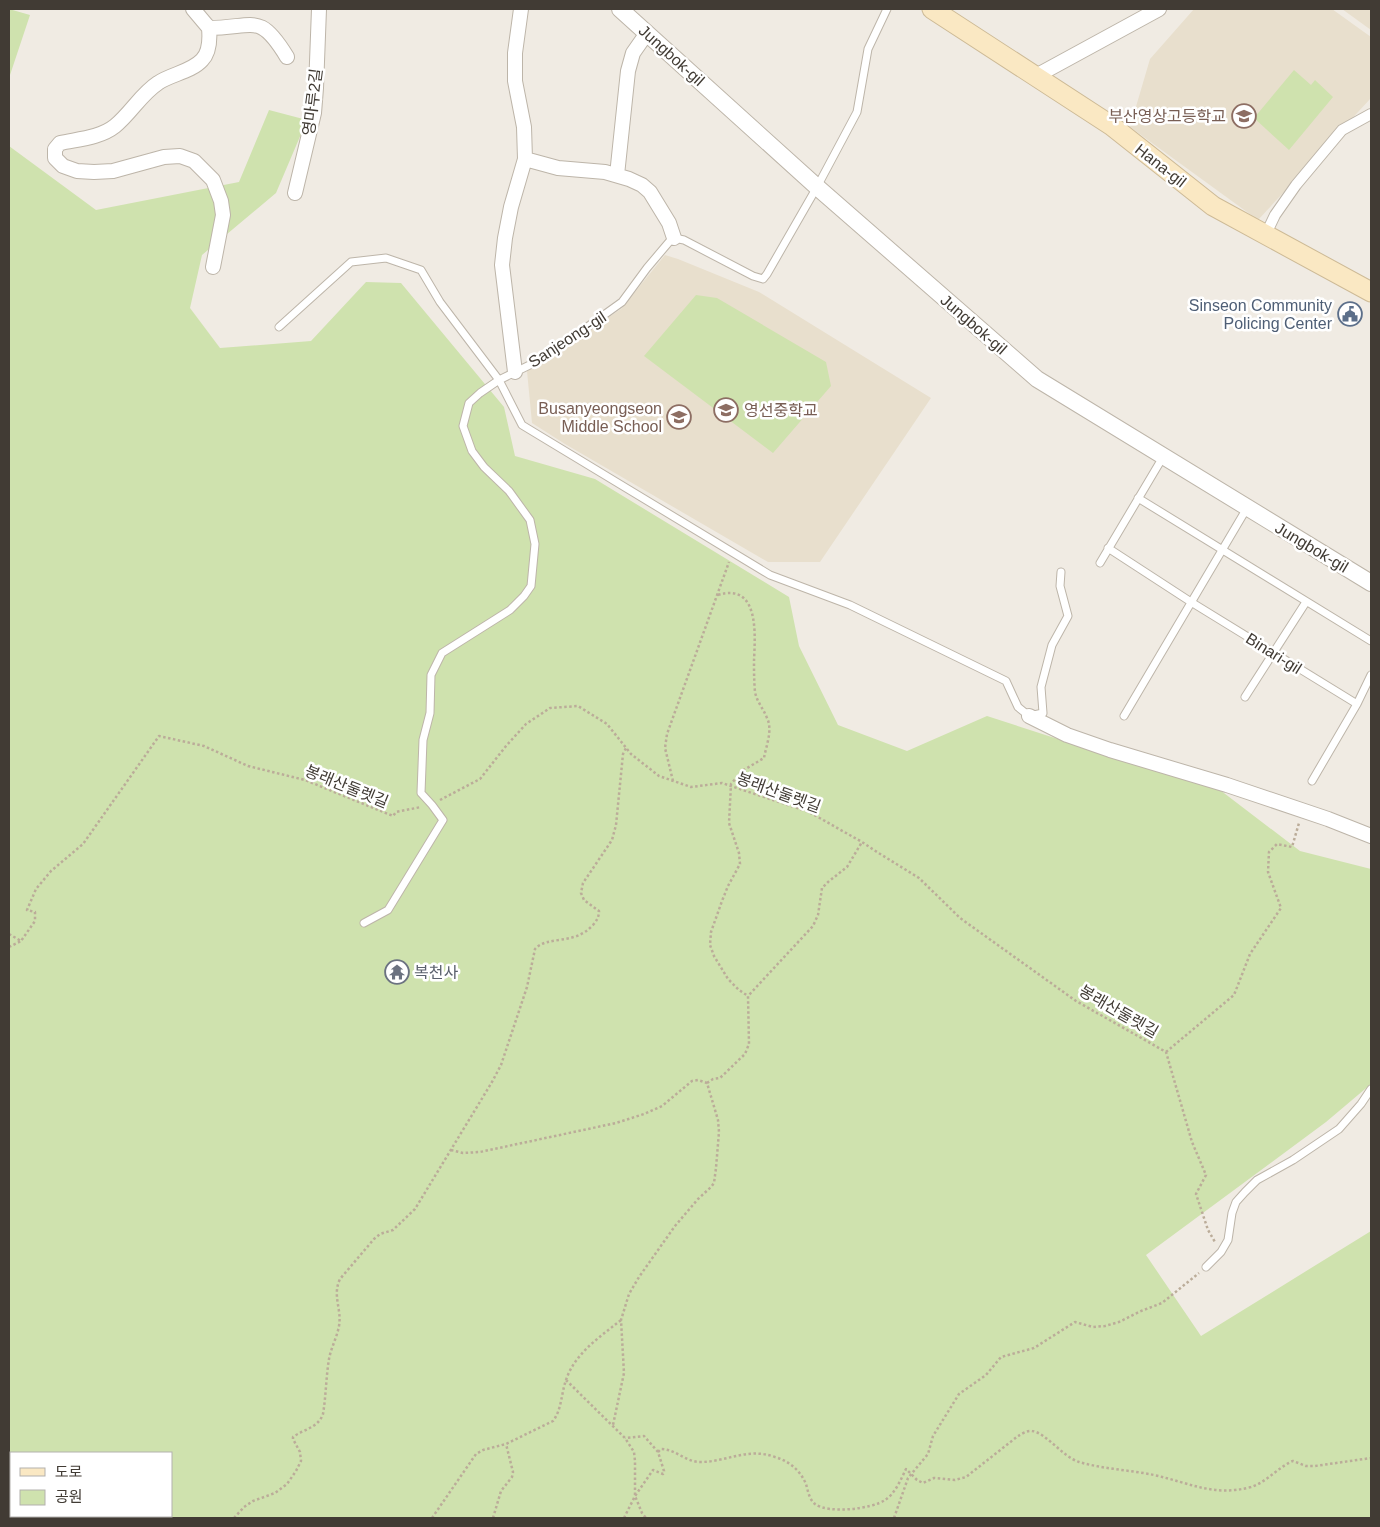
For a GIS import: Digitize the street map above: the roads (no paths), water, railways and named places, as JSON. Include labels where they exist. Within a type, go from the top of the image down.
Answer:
[{"type":"main road","name":"Hana-gil","points":[[932,9],[1112,126],[1213,206],[1371,292]]},
{"type":"street","points":[[193,9],[209,28],[210,41],[208,51],[202,60],[195,66],[159,82],[143,95],[115,125],[106,131],[97,135],[60,143],[55,149],[55,158],[63,166],[77,171],[94,172],[112,171],[180,156],[194,161],[212,180],[224,214],[213,267]]},
{"type":"street","name":"영마루2길","points":[[295,193],[314,113],[319,9]]},
{"type":"street","points":[[515,372],[502,265],[511,207],[525,159],[524,127],[515,81],[515,53],[521,9]]},
{"type":"street","name":"Jungbok-gil","points":[[620,9],[817,187],[1037,380],[1371,583]]},
{"type":"street","points":[[1036,76],[1159,9]]},
{"type":"street","points":[[209,28],[248,24],[260,26],[270,32],[287,57]]},
{"type":"street","points":[[616,175],[628,71],[633,53],[646,33]]},
{"type":"street","points":[[1265,236],[1276,215],[1296,185],[1342,130],[1371,114]]},
{"type":"street","points":[[525,159],[558,168],[605,172],[642,185],[650,192],[669,223],[674,238]]},
{"type":"street","points":[[1352,571],[1371,569]]},
{"type":"street","points":[[1029,716],[1067,735],[1227,785],[1371,836]]},
{"type":"lane","points":[[674,238],[684,240],[758,279],[763,279],[768,274],[857,112],[868,49],[887,9]]},
{"type":"lane","name":"Sanjeong-gil","points":[[364,923],[388,910],[443,820],[421,793],[423,740],[430,713],[430,675],[442,653],[510,610],[531,586],[535,544],[530,520],[509,491],[484,467],[472,451],[463,426],[470,403],[480,393],[499,380],[544,358],[622,302],[647,268],[674,238]]},
{"type":"lane","points":[[279,327],[350,262],[386,258],[421,270],[440,302],[499,380],[522,425],[770,575],[850,605],[1006,681],[1018,707],[1029,716],[1043,713],[1041,687],[1052,645],[1068,616],[1060,586],[1061,572]]},
{"type":"lane","points":[[1100,563],[1163,456]]},
{"type":"lane","points":[[1138,498],[1371,641]]},
{"type":"lane","points":[[1124,716],[1248,508]]},
{"type":"lane","name":"Binari-gil","points":[[1108,548],[1191,602],[1358,704]]},
{"type":"lane","points":[[1245,697],[1306,602]]},
{"type":"lane","points":[[1312,781],[1358,704],[1371,675]]},
{"type":"lane","points":[[1206,1267],[1221,1252],[1228,1240],[1232,1213],[1236,1202],[1245,1192],[1257,1180],[1293,1160],[1339,1128],[1361,1104],[1371,1089]]},
{"type":"place","name":"부산영상고등학교","points":[[1244,116]]},
{"type":"place","name":"Sinseon Community Policing Center","points":[[1350,314]]},
{"type":"place","name":"영선중학교","points":[[726,410]]},
{"type":"place","name":"Busanyeongseon Middle School","points":[[679,417]]},
{"type":"place","name":"복천사","points":[[397,972]]}]
